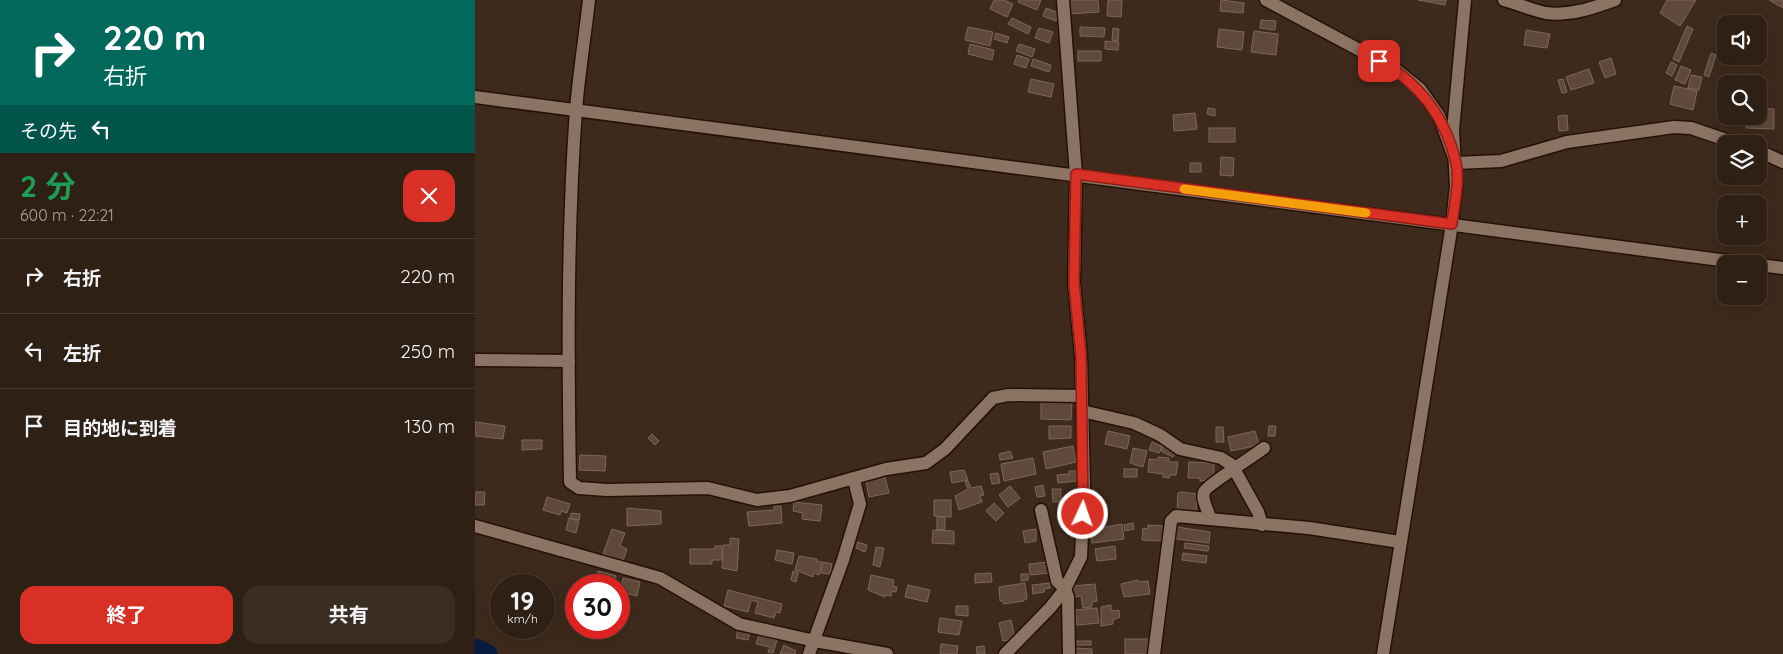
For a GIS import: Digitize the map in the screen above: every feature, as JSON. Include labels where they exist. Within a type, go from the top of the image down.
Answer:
[{"type":"street","points":[[589,0],[576,110],[569,361],[570,482],[579,488],[708,488],[751,499],[765,500],[790,496],[885,470],[918,466],[945,449],[993,398],[1008,395],[1081,396]]},
{"type":"street","points":[[1005,654],[1022,639],[1065,589],[1078,566],[1083,544],[1084,486],[1081,356],[1074,283],[1076,174],[1063,0]]},
{"type":"street","points":[[1266,0],[1395,69],[1419,90],[1439,116],[1456,163]]},
{"type":"street","points":[[1383,654],[1452,224],[1456,186],[1453,130],[1465,0]]},
{"type":"street","points":[[1504,0],[1546,13],[1564,13],[1585,10],[1615,0]]},
{"type":"street","points":[[475,97],[1076,174],[1717,259]]},
{"type":"street","points":[[1456,163],[1501,161],[1567,142],[1674,127],[1691,128],[1717,137]]},
{"type":"street","points":[[1767,155],[1783,162]]},
{"type":"street","points":[[1767,266],[1783,268]]},
{"type":"street","points":[[475,360],[569,361]]},
{"type":"street","points":[[1082,411],[1134,423],[1160,435],[1180,449],[1221,458],[1232,465],[1258,512],[1262,525]]},
{"type":"street","points":[[1210,519],[1204,498],[1205,490],[1214,481],[1234,470],[1264,448]]},
{"type":"street","points":[[809,654],[815,642],[860,504],[854,480]]},
{"type":"street","points":[[1041,510],[1057,581],[1065,589],[1068,596],[1069,654]]},
{"type":"street","points":[[1154,654],[1171,521],[1181,515],[1262,525],[1309,528],[1401,542]]},
{"type":"street","points":[[475,526],[660,578],[739,624],[815,642],[887,654]]},
{"type":"building","points":[[994,0],[1004,0],[1013,4],[1007,17],[990,9]]},
{"type":"building","points":[[1019,0],[1041,0],[1037,10],[1018,2]]},
{"type":"building","points":[[1068,0],[1098,0],[1099,12],[1069,14]]},
{"type":"building","points":[[1108,0],[1122,0],[1121,17],[1107,16]]},
{"type":"building","points":[[1221,0],[1244,3],[1243,13],[1220,11]]},
{"type":"building","points":[[1418,0],[1446,0],[1445,5]]},
{"type":"building","points":[[1667,0],[1696,0],[1680,26],[1660,13]]},
{"type":"building","points":[[1769,0],[1783,0],[1783,8]]},
{"type":"building","points":[[1046,8],[1059,13],[1056,21],[1043,16]]},
{"type":"building","points":[[1012,18],[1031,27],[1028,34],[1008,24]]},
{"type":"building","points":[[1261,20],[1276,21],[1275,30],[1260,28]]},
{"type":"building","points":[[1687,26],[1693,29],[1679,62],[1673,59]]},
{"type":"building","points":[[968,27],[993,32],[990,46],[965,40]]},
{"type":"building","points":[[1080,27],[1105,28],[1104,37],[1080,36]]},
{"type":"building","points":[[1039,28],[1053,32],[1049,43],[1035,38]]},
{"type":"building","points":[[1113,28],[1119,29],[1118,41],[1112,40]]},
{"type":"building","points":[[1219,29],[1244,32],[1242,50],[1217,47]]},
{"type":"building","points":[[1526,30],[1550,34],[1547,48],[1524,45]]},
{"type":"building","points":[[1254,31],[1278,34],[1276,55],[1251,52]]},
{"type":"building","points":[[996,33],[1009,37],[1007,43],[994,39]]},
{"type":"building","points":[[1105,41],[1119,42],[1118,50],[1105,49]]},
{"type":"building","points":[[970,44],[994,50],[992,60],[968,54]]},
{"type":"building","points":[[1019,44],[1035,49],[1032,57],[1016,51]]},
{"type":"building","points":[[1078,51],[1101,51],[1101,61],[1078,61]]},
{"type":"building","points":[[1711,53],[1716,55],[1709,77],[1704,75]]},
{"type":"building","points":[[1017,55],[1029,59],[1026,68],[1014,64]]},
{"type":"building","points":[[1611,58],[1616,74],[1605,78],[1599,62]]},
{"type":"building","points":[[1033,59],[1051,65],[1049,72],[1031,66]]},
{"type":"building","points":[[1671,62],[1677,65],[1672,76],[1666,73]]},
{"type":"building","points":[[1681,66],[1691,70],[1685,84],[1675,80]]},
{"type":"building","points":[[1589,69],[1594,83],[1571,90],[1566,77]]},
{"type":"building","points":[[1691,75],[1702,77],[1699,90],[1688,88]]},
{"type":"building","points":[[1031,79],[1054,84],[1051,97],[1028,92]]},
{"type":"building","points":[[1563,79],[1567,92],[1562,93],[1558,80]]},
{"type":"building","points":[[1674,86],[1697,91],[1693,110],[1670,104]]},
{"type":"building","points":[[1208,108],[1215,109],[1215,116],[1207,114]]},
{"type":"building","points":[[1767,109],[1774,109],[1774,129],[1746,128],[1746,125],[1767,125]]},
{"type":"building","points":[[1195,113],[1197,129],[1174,131],[1173,115]]},
{"type":"building","points":[[1567,115],[1568,130],[1559,131],[1558,116]]},
{"type":"building","points":[[1209,128],[1235,128],[1235,142],[1209,142]]},
{"type":"building","points":[[1221,157],[1234,158],[1233,176],[1220,175]]},
{"type":"building","points":[[1190,163],[1201,163],[1201,172],[1190,172]]},
{"type":"building","points":[[1041,400],[1072,401],[1071,420],[1041,419]]},
{"type":"building","points":[[475,422],[505,426],[503,439],[475,436]]},
{"type":"building","points":[[1049,426],[1071,426],[1071,438],[1049,439]]},
{"type":"building","points":[[1269,426],[1276,426],[1275,436],[1268,436]]},
{"type":"building","points":[[1216,427],[1223,427],[1224,442],[1216,442]]},
{"type":"building","points":[[1108,431],[1130,436],[1127,449],[1105,444]]},
{"type":"building","points":[[1255,431],[1259,445],[1231,451],[1228,437]]},
{"type":"building","points":[[652,434],[659,441],[655,445],[648,438]]},
{"type":"building","points":[[522,440],[542,440],[542,449],[522,450]]},
{"type":"building","points":[[1152,442],[1162,446],[1159,453],[1149,450]]},
{"type":"building","points":[[1073,446],[1076,462],[1046,469],[1043,452]]},
{"type":"building","points":[[1163,446],[1176,452],[1173,457],[1161,451]]},
{"type":"building","points":[[1133,448],[1147,451],[1143,467],[1130,463]]},
{"type":"building","points":[[1010,451],[1013,458],[1000,460],[999,454]]},
{"type":"building","points":[[580,455],[606,456],[605,471],[579,470]]},
{"type":"building","points":[[1158,457],[1169,458],[1169,462],[1178,462],[1176,475],[1170,475],[1169,478],[1163,477],[1163,474],[1148,472],[1149,459],[1158,460]]},
{"type":"building","points":[[1033,458],[1036,474],[1004,481],[1001,464]]},
{"type":"building","points":[[1189,462],[1214,463],[1214,479],[1200,481],[1200,478],[1188,478]]},
{"type":"building","points":[[1124,469],[1137,469],[1137,477],[1124,477]]},
{"type":"building","points":[[964,470],[968,480],[952,483],[950,472]]},
{"type":"building","points":[[1069,471],[1076,471],[1077,481],[1058,483],[1057,475],[1069,474]]},
{"type":"building","points":[[998,473],[1000,483],[992,484],[990,474]]},
{"type":"building","points":[[885,477],[889,493],[869,497],[866,481]]},
{"type":"building","points":[[968,481],[971,488],[981,486],[984,495],[980,496],[982,502],[959,510],[955,496],[968,489],[965,482]]},
{"type":"building","points":[[1043,485],[1045,496],[1037,497],[1035,487]]},
{"type":"building","points":[[1010,486],[1020,498],[1008,507],[999,495]]},
{"type":"building","points":[[1052,489],[1061,489],[1061,502],[1053,502]]},
{"type":"building","points":[[475,492],[485,492],[484,505],[475,505]]},
{"type":"building","points":[[1178,493],[1197,494],[1196,512],[1177,511]]},
{"type":"building","points":[[547,497],[570,504],[567,513],[561,511],[560,515],[543,510]]},
{"type":"building","points":[[934,500],[951,500],[951,517],[934,516]]},
{"type":"building","points":[[794,502],[822,505],[820,521],[802,519],[803,513],[793,511]]},
{"type":"building","points":[[994,503],[1004,513],[996,521],[986,511]]},
{"type":"building","points":[[774,506],[781,506],[782,523],[749,526],[747,512],[774,510]]},
{"type":"building","points":[[627,508],[661,511],[661,524],[627,526]]},
{"type":"building","points":[[571,513],[580,514],[579,520],[570,518]]},
{"type":"building","points":[[937,517],[945,517],[945,529],[937,530]]},
{"type":"building","points":[[569,518],[579,521],[576,533],[566,530]]},
{"type":"building","points":[[1133,523],[1134,529],[1125,531],[1124,525]]},
{"type":"building","points":[[1122,524],[1124,539],[1092,543],[1090,530]]},
{"type":"building","points":[[1148,525],[1163,526],[1162,541],[1142,540],[1143,528],[1148,529]]},
{"type":"building","points":[[1177,527],[1210,532],[1209,543],[1176,539]]},
{"type":"building","points":[[612,529],[625,533],[620,546],[627,549],[623,561],[603,554]]},
{"type":"building","points":[[1036,529],[1036,541],[1025,543],[1023,531]]},
{"type":"building","points":[[933,530],[954,531],[954,544],[932,543]]},
{"type":"building","points":[[730,538],[739,539],[737,571],[722,568],[723,545],[730,545]]},
{"type":"building","points":[[858,542],[867,545],[865,552],[856,548]]},
{"type":"building","points":[[1185,543],[1209,546],[1208,551],[1184,548]]},
{"type":"building","points":[[715,546],[722,546],[722,560],[712,560],[712,564],[690,564],[690,549],[715,549]]},
{"type":"building","points":[[1115,546],[1116,559],[1097,561],[1095,549]]},
{"type":"building","points":[[876,547],[884,548],[880,567],[873,565]]},
{"type":"building","points":[[777,550],[794,553],[792,564],[775,560]]},
{"type":"building","points":[[1183,553],[1207,556],[1206,563],[1182,560]]},
{"type":"building","points":[[799,556],[817,559],[816,561],[822,562],[819,575],[814,573],[813,577],[795,570]]},
{"type":"building","points":[[823,562],[832,564],[830,574],[821,573]]},
{"type":"building","points":[[1048,562],[1050,573],[1030,575],[1029,564]]},
{"type":"building","points":[[598,571],[609,574],[597,574]]},
{"type":"building","points":[[793,571],[798,573],[796,582],[791,580]]},
{"type":"building","points":[[991,573],[992,582],[975,583],[975,574]]},
{"type":"building","points":[[1021,574],[1028,574],[1028,580],[1021,581]]},
{"type":"building","points":[[871,575],[894,580],[893,586],[897,587],[896,592],[892,591],[891,596],[886,595],[885,597],[868,590]]},
{"type":"building","points":[[630,580],[640,582],[637,596],[630,594]]},
{"type":"building","points":[[1138,580],[1139,582],[1148,581],[1150,594],[1124,597],[1121,584]]},
{"type":"building","points":[[1025,583],[1027,599],[1003,604],[1003,601],[1000,601],[999,587]]},
{"type":"building","points":[[1050,583],[1050,588],[1044,589],[1044,592],[1033,594],[1032,585]]},
{"type":"building","points":[[1095,584],[1097,601],[1092,602],[1092,607],[1083,608],[1081,596],[1074,597],[1072,586]]},
{"type":"building","points":[[908,585],[930,590],[927,602],[905,597]]},
{"type":"building","points":[[728,590],[782,604],[780,613],[776,612],[774,618],[755,613],[758,602],[751,600],[748,612],[724,606]]},
{"type":"building","points":[[1111,605],[1111,611],[1119,610],[1120,617],[1113,620],[1113,624],[1101,626],[1101,607]]},
{"type":"building","points":[[956,606],[968,606],[968,616],[956,615]]},
{"type":"building","points":[[1097,608],[1099,623],[1077,625],[1075,610]]},
{"type":"building","points":[[940,618],[962,621],[959,635],[938,632]]},
{"type":"building","points":[[1011,620],[1015,639],[1003,641],[999,623]]},
{"type":"building","points":[[738,629],[750,632],[748,640],[736,638]]},
{"type":"building","points":[[759,635],[777,640],[773,653],[768,652],[770,647],[756,644]]},
{"type":"building","points":[[1125,639],[1150,639],[1150,654],[1125,654]]},
{"type":"building","points":[[1077,641],[1091,641],[1091,645],[1077,645]]},
{"type":"building","points":[[941,644],[958,646],[957,654],[940,654]]},
{"type":"building","points":[[784,645],[796,651],[795,654],[780,654]]},
{"type":"building","points":[[984,646],[985,654],[977,654],[976,647]]},
{"type":"building","points":[[1073,649],[1092,649],[1092,654],[1073,654]]},
{"type":"waterway","points":[[475,648],[488,654]]},
{"type":"slow traffic","points":[[1184,189],[1366,213]]},
{"type":"route","points":[[1083,514],[1081,356],[1074,283],[1076,174],[1452,224],[1456,186],[1456,163],[1439,116],[1419,90],[1395,69],[1379,61]]}]
